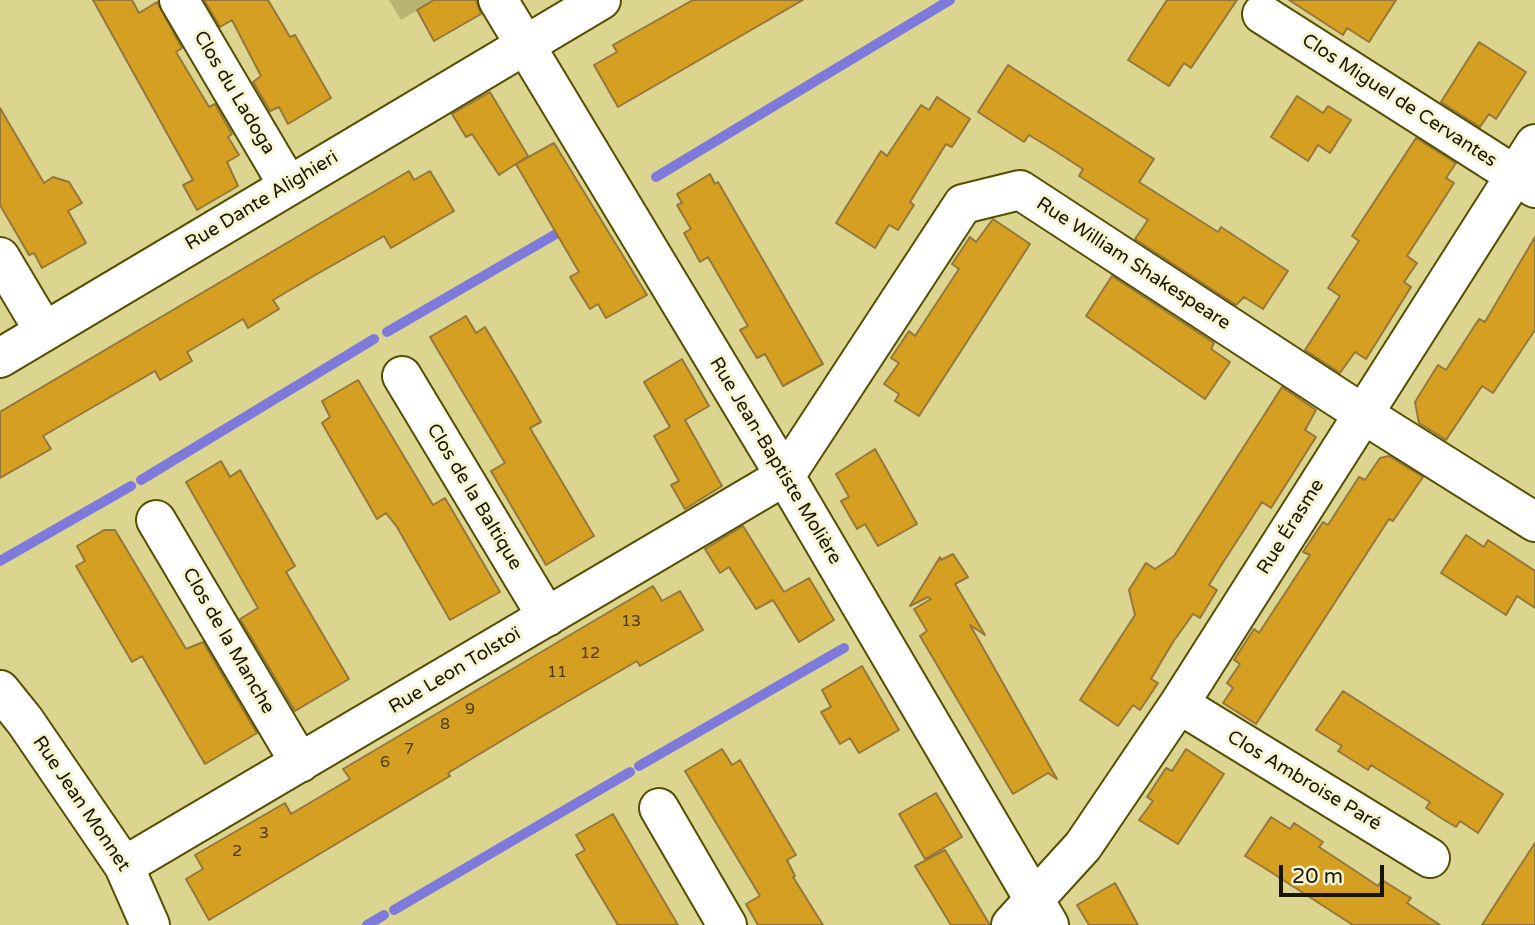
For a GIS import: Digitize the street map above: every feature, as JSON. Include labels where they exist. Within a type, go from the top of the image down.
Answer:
[{"type":"street","name":"Clos du Ladoga","points":[[179,0],[288,185]]},
{"type":"street","name":"Rue Jean-Baptiste Molière","points":[[498,0],[785,476],[1031,917]]},
{"type":"street","name":"Rue Dante Alighieri","points":[[0,358],[601,0]]},
{"type":"street","name":"Clos Miguel de Cervantes","points":[[1262,14],[1528,169]]},
{"type":"street","name":"Rue Érasme","points":[[1031,917],[1083,846],[1179,704],[1363,414],[1528,169]]},
{"type":"street","name":"Rue William Shakespeare","points":[[785,476],[963,204],[1020,190],[1363,414],[1535,522]]},
{"type":"street","points":[[0,257],[44,331]]},
{"type":"street","name":"Clos de la Baltique","points":[[402,376],[547,617]]},
{"type":"street","name":"Rue Leon Tolstoï","points":[[124,866],[785,476]]},
{"type":"street","name":"Clos de la Manche","points":[[156,520],[300,763]]},
{"type":"street","name":"Rue Jean Monnet","points":[[0,690],[124,866],[150,925]]},
{"type":"street","name":"Clos Ambroise Paré","points":[[1179,704],[1430,858]]},
{"type":"street","points":[[659,808],[727,925]]},
{"type":"shaded area","points":[[389,0],[435,0],[401,20]]},
{"type":"building","points":[[93,0],[132,0],[139,13],[157,2],[182,48],[176,52],[209,107],[215,104],[232,134],[228,137],[239,155],[227,162],[238,186],[197,210],[183,185],[193,180]]},
{"type":"building","points":[[204,0],[268,0],[290,37],[295,35],[331,98],[288,124],[279,107],[270,111],[253,82],[261,76],[232,20],[220,27]]},
{"type":"building","points":[[434,0],[476,0],[481,14],[434,41],[417,10]]},
{"type":"building","points":[[693,0],[803,0],[618,107],[594,65],[617,52],[613,45]]},
{"type":"building","points":[[1167,0],[1237,0],[1191,68],[1184,63],[1169,86],[1128,60]]},
{"type":"building","points":[[1289,0],[1396,0],[1369,42],[1347,28],[1343,35]]},
{"type":"building","points":[[1479,42],[1526,72],[1496,119],[1489,114],[1480,127],[1441,102]]},
{"type":"building","points":[[1008,65],[1154,159],[1139,182],[1218,232],[1221,227],[1288,271],[1263,309],[1244,297],[1236,305],[1135,239],[1148,220],[1079,176],[1083,169],[1052,149],[1029,135],[1024,142],[978,112]]},
{"type":"building","points":[[490,92],[528,156],[499,175],[472,134],[466,137],[452,114]]},
{"type":"building","points":[[1297,96],[1323,113],[1328,106],[1351,120],[1330,153],[1318,145],[1308,161],[1271,137]]},
{"type":"building","points":[[937,97],[970,119],[952,147],[946,144],[910,202],[914,205],[898,230],[889,225],[875,248],[836,223],[881,151],[887,156],[921,105],[929,110]]},
{"type":"building","points":[[0,108],[44,183],[53,177],[69,182],[82,203],[68,211],[86,243],[42,268],[34,253],[29,255],[0,205]]},
{"type":"building","points":[[1416,138],[1456,163],[1446,178],[1454,183],[1407,256],[1417,263],[1404,282],[1411,287],[1366,359],[1355,352],[1340,373],[1305,350],[1340,296],[1328,288],[1359,241],[1352,236]]},
{"type":"building","points":[[554,143],[647,295],[606,318],[598,304],[590,309],[570,277],[579,272],[516,164]]},
{"type":"building","points":[[409,171],[414,180],[430,171],[454,211],[391,248],[384,236],[317,274],[273,300],[279,309],[248,328],[243,319],[187,352],[192,361],[160,380],[155,371],[43,436],[51,449],[0,478],[0,412]]},
{"type":"building","points":[[710,174],[715,184],[718,182],[823,364],[783,386],[765,354],[757,358],[740,330],[748,326],[708,257],[700,262],[684,233],[691,229],[677,205],[682,203],[677,194]]},
{"type":"building","points":[[993,219],[1030,244],[919,416],[895,401],[899,394],[884,384],[899,363],[891,358],[909,331],[915,336],[959,269],[952,264],[970,237],[976,242]]},
{"type":"building","points":[[1535,237],[1535,330],[1493,393],[1482,386],[1446,440],[1419,423],[1415,402],[1438,365],[1446,370],[1479,319],[1485,322]]},
{"type":"building","points":[[1112,276],[1214,343],[1211,349],[1230,362],[1205,399],[1086,316]]},
{"type":"building","points":[[466,316],[476,333],[485,327],[522,389],[541,422],[530,428],[594,536],[546,565],[491,471],[505,463],[430,337]]},
{"type":"building","points":[[682,359],[709,406],[685,420],[722,486],[685,509],[671,485],[679,481],[654,436],[670,427],[644,382]]},
{"type":"building","points":[[358,380],[433,505],[445,498],[500,592],[450,620],[397,527],[386,513],[377,519],[322,423],[330,417],[322,401]]},
{"type":"building","points":[[1282,387],[1316,410],[1305,430],[1316,437],[1271,508],[1262,502],[1222,564],[1209,585],[1217,590],[1200,618],[1193,614],[1173,642],[1151,679],[1158,683],[1140,710],[1133,705],[1118,726],[1080,700],[1135,615],[1129,590],[1146,563],[1155,569],[1174,556]]},
{"type":"building","points":[[875,449],[917,524],[878,546],[865,524],[857,529],[841,501],[849,497],[836,474]]},
{"type":"building","points":[[1389,456],[1423,477],[1393,521],[1389,519],[1256,724],[1223,703],[1233,688],[1227,683],[1240,664],[1234,660],[1254,629],[1259,633],[1310,555],[1303,552],[1323,522],[1328,525],[1359,477],[1365,480],[1380,458]]},
{"type":"building","points":[[221,461],[230,477],[240,470],[295,566],[286,572],[349,679],[295,711],[240,619],[258,608],[186,482]]},
{"type":"building","points":[[743,526],[784,592],[809,578],[834,620],[799,642],[773,600],[756,609],[729,567],[720,573],[705,549]]},
{"type":"building","points":[[104,530],[115,530],[186,649],[203,642],[257,733],[205,764],[142,656],[132,662],[76,566],[85,561],[77,546]]},
{"type":"building","points":[[1466,535],[1484,547],[1488,540],[1535,571],[1535,608],[1517,596],[1506,615],[1441,573]]},
{"type":"building","points":[[953,554],[968,577],[955,584],[985,635],[970,625],[1057,779],[1048,773],[1013,794],[920,636],[927,631],[914,609],[931,599],[928,597],[910,606],[940,557],[941,560]]},
{"type":"building","points":[[653,586],[662,601],[680,591],[703,630],[640,666],[637,661],[541,717],[448,773],[450,776],[209,920],[186,879],[203,869],[195,855],[285,803],[291,814],[350,779],[343,769]]},
{"type":"building","points":[[862,666],[899,730],[859,753],[850,738],[840,744],[821,712],[831,707],[822,690]]},
{"type":"building","points":[[1343,691],[1503,794],[1478,833],[1460,821],[1456,827],[1441,818],[1426,808],[1430,802],[1371,765],[1368,770],[1338,751],[1342,746],[1316,730]]},
{"type":"building","points":[[722,749],[732,765],[740,760],[796,855],[787,860],[795,876],[793,877],[823,925],[758,925],[746,904],[760,896],[685,771]]},
{"type":"building","points":[[1186,749],[1224,774],[1178,844],[1139,820],[1153,801],[1147,797],[1166,768],[1172,771]]},
{"type":"building","points":[[936,793],[962,837],[925,859],[899,814]]},
{"type":"building","points":[[613,814],[678,925],[618,925],[576,855],[585,850],[576,835]]},
{"type":"building","points":[[1271,817],[1290,829],[1294,823],[1323,842],[1319,847],[1378,886],[1382,880],[1411,898],[1407,903],[1440,925],[1353,925],[1245,856]]},
{"type":"building","points":[[1535,843],[1535,925],[1482,925],[1505,889]]},
{"type":"building","points":[[945,850],[990,925],[951,925],[915,866]]},
{"type":"building","points":[[1115,883],[1138,925],[1089,925],[1077,905]]},
{"type":"waterway","points":[[656,177],[950,0]]},
{"type":"waterway","points":[[387,332],[568,227]]},
{"type":"waterway","points":[[141,480],[374,339]]},
{"type":"waterway","points":[[0,561],[131,486]]},
{"type":"waterway","points":[[639,766],[844,648]]},
{"type":"waterway","points":[[394,910],[630,772]]},
{"type":"waterway","points":[[367,925],[384,915]]}]
